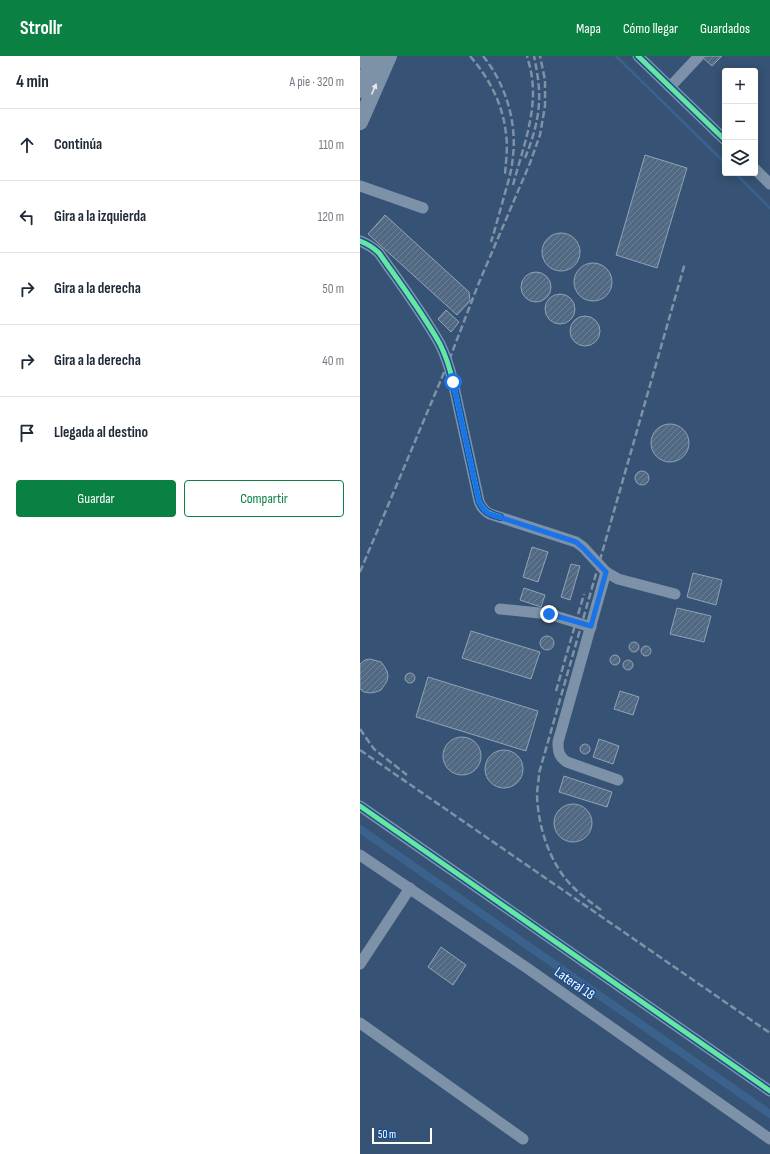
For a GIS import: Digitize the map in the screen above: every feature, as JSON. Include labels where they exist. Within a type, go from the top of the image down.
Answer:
[{"type":"highway","points":[[360,90],[375,56]]},
{"type":"highway","points":[[360,122],[389,56]]},
{"type":"street","points":[[360,63],[362,56]]},
{"type":"street","points":[[638,56],[722,137]]},
{"type":"street","points":[[670,87],[699,56]]},
{"type":"street","points":[[758,172],[770,184]]},
{"type":"street","points":[[360,186],[423,208]]},
{"type":"street","points":[[360,241],[374,247],[379,253],[409,295],[440,345],[448,363],[453,382],[479,501],[485,511],[490,514],[576,542],[606,572],[618,579],[675,594]]},
{"type":"street","points":[[606,572],[558,742],[558,751],[562,758],[567,762],[618,780]]},
{"type":"street","points":[[500,609],[549,614],[591,626]]},
{"type":"street","points":[[360,806],[770,1091]]},
{"type":"street","name":"Lateral 18","points":[[360,855],[527,968],[770,1139]]},
{"type":"street","points":[[360,964],[410,888]]},
{"type":"street","points":[[360,1023],[523,1139]]},
{"type":"building","points":[[705,56],[722,56],[712,66],[703,58]]},
{"type":"building","points":[[645,155],[687,168],[657,268],[616,255]]},
{"type":"building","points":[[385,215],[469,292],[470,301],[457,315],[368,234]]},
{"type":"building","points":[[561,233],[571,236],[577,242],[580,252],[577,262],[571,268],[561,271],[551,268],[545,262],[542,252],[545,242],[551,236]]},
{"type":"building","points":[[593,263],[603,266],[609,272],[612,282],[609,292],[603,298],[593,301],[583,298],[577,292],[574,282],[577,272],[583,266]]},
{"type":"building","points":[[536,272],[547,276],[551,287],[547,298],[536,302],[525,298],[521,287],[525,276]]},
{"type":"building","points":[[560,294],[571,298],[575,309],[571,320],[560,324],[549,320],[545,309],[549,298]]},
{"type":"building","points":[[446,310],[459,322],[451,332],[438,319]]},
{"type":"building","points":[[585,316],[596,320],[600,331],[596,342],[585,346],[574,342],[570,331],[574,320]]},
{"type":"building","points":[[670,424],[680,427],[686,433],[689,443],[686,453],[680,459],[670,462],[660,459],[654,453],[651,443],[654,433],[660,427]]},
{"type":"building","points":[[642,471],[647,473],[649,478],[647,483],[642,485],[637,483],[635,478],[637,473]]},
{"type":"building","points":[[532,547],[548,552],[538,582],[523,577]]},
{"type":"building","points":[[571,564],[580,566],[570,600],[561,597]]},
{"type":"building","points":[[693,573],[722,580],[716,605],[687,597]]},
{"type":"building","points":[[524,588],[545,595],[541,607],[520,600]]},
{"type":"building","points":[[677,608],[711,616],[704,642],[670,634]]},
{"type":"building","points":[[471,631],[540,652],[531,679],[462,658]]},
{"type":"building","points":[[547,636],[552,638],[554,643],[552,648],[547,650],[542,648],[540,643],[542,638]]},
{"type":"building","points":[[634,642],[639,647],[634,652],[629,647]]},
{"type":"building","points":[[646,646],[651,651],[646,656],[641,651]]},
{"type":"building","points":[[615,655],[620,660],[615,665],[610,660]]},
{"type":"building","points":[[370,659],[381,662],[387,671],[388,676],[387,681],[381,690],[370,693],[364,692],[360,689],[360,664],[365,660]]},
{"type":"building","points":[[628,660],[633,665],[628,670],[623,665]]},
{"type":"building","points":[[410,673],[415,678],[410,683],[405,678]]},
{"type":"building","points":[[428,677],[538,711],[526,751],[416,717]]},
{"type":"building","points":[[620,691],[639,697],[633,715],[614,709]]},
{"type":"building","points":[[462,737],[472,740],[478,746],[481,756],[478,766],[472,772],[462,775],[452,772],[446,766],[443,756],[446,746],[452,740]]},
{"type":"building","points":[[599,739],[619,746],[613,764],[593,757]]},
{"type":"building","points":[[585,744],[590,749],[585,754],[580,749]]},
{"type":"building","points":[[504,750],[514,753],[520,759],[523,769],[520,779],[514,785],[504,788],[494,785],[488,779],[485,769],[488,759],[494,753]]},
{"type":"building","points":[[564,776],[612,792],[607,807],[559,792]]},
{"type":"building","points":[[573,804],[583,807],[589,813],[592,823],[589,833],[583,839],[573,842],[563,839],[557,833],[554,823],[557,813],[563,807]]},
{"type":"building","points":[[441,947],[466,965],[453,985],[428,967]]},
{"type":"waterway","points":[[616,56],[722,160]]},
{"type":"waterway","points":[[738,176],[770,208]]},
{"type":"waterway","points":[[360,829],[770,1114]]},
{"type":"railway","points":[[470,56],[489,82],[502,112],[507,139],[505,174]]},
{"type":"railway","points":[[483,56],[498,78],[508,103],[514,143],[510,174],[491,242]]},
{"type":"railway","points":[[513,185],[531,118],[533,91],[531,69],[527,56]]},
{"type":"railway","points":[[525,158],[534,131],[538,110],[539,85],[534,56]]},
{"type":"railway","points":[[360,572],[448,363],[478,285],[530,163],[540,135],[545,106],[545,80],[540,56]]},
{"type":"railway","points":[[601,910],[574,888],[558,868],[552,857],[540,820],[537,795],[539,773],[685,263]]},
{"type":"railway","points":[[556,691],[584,594]]},
{"type":"railway","points":[[360,729],[374,749],[407,775]]},
{"type":"railway","points":[[360,750],[770,1033]]},
{"type":"cycle path","points":[[638,56],[722,137]]},
{"type":"cycle path","points":[[360,241],[375,249],[379,253],[418,309],[440,344],[452,377],[479,501],[487,512],[500,517]]},
{"type":"cycle path","points":[[360,806],[770,1091]]},
{"type":"route","points":[[453,382],[479,501],[485,511],[490,514],[576,542],[606,572],[591,626],[549,614]]}]
